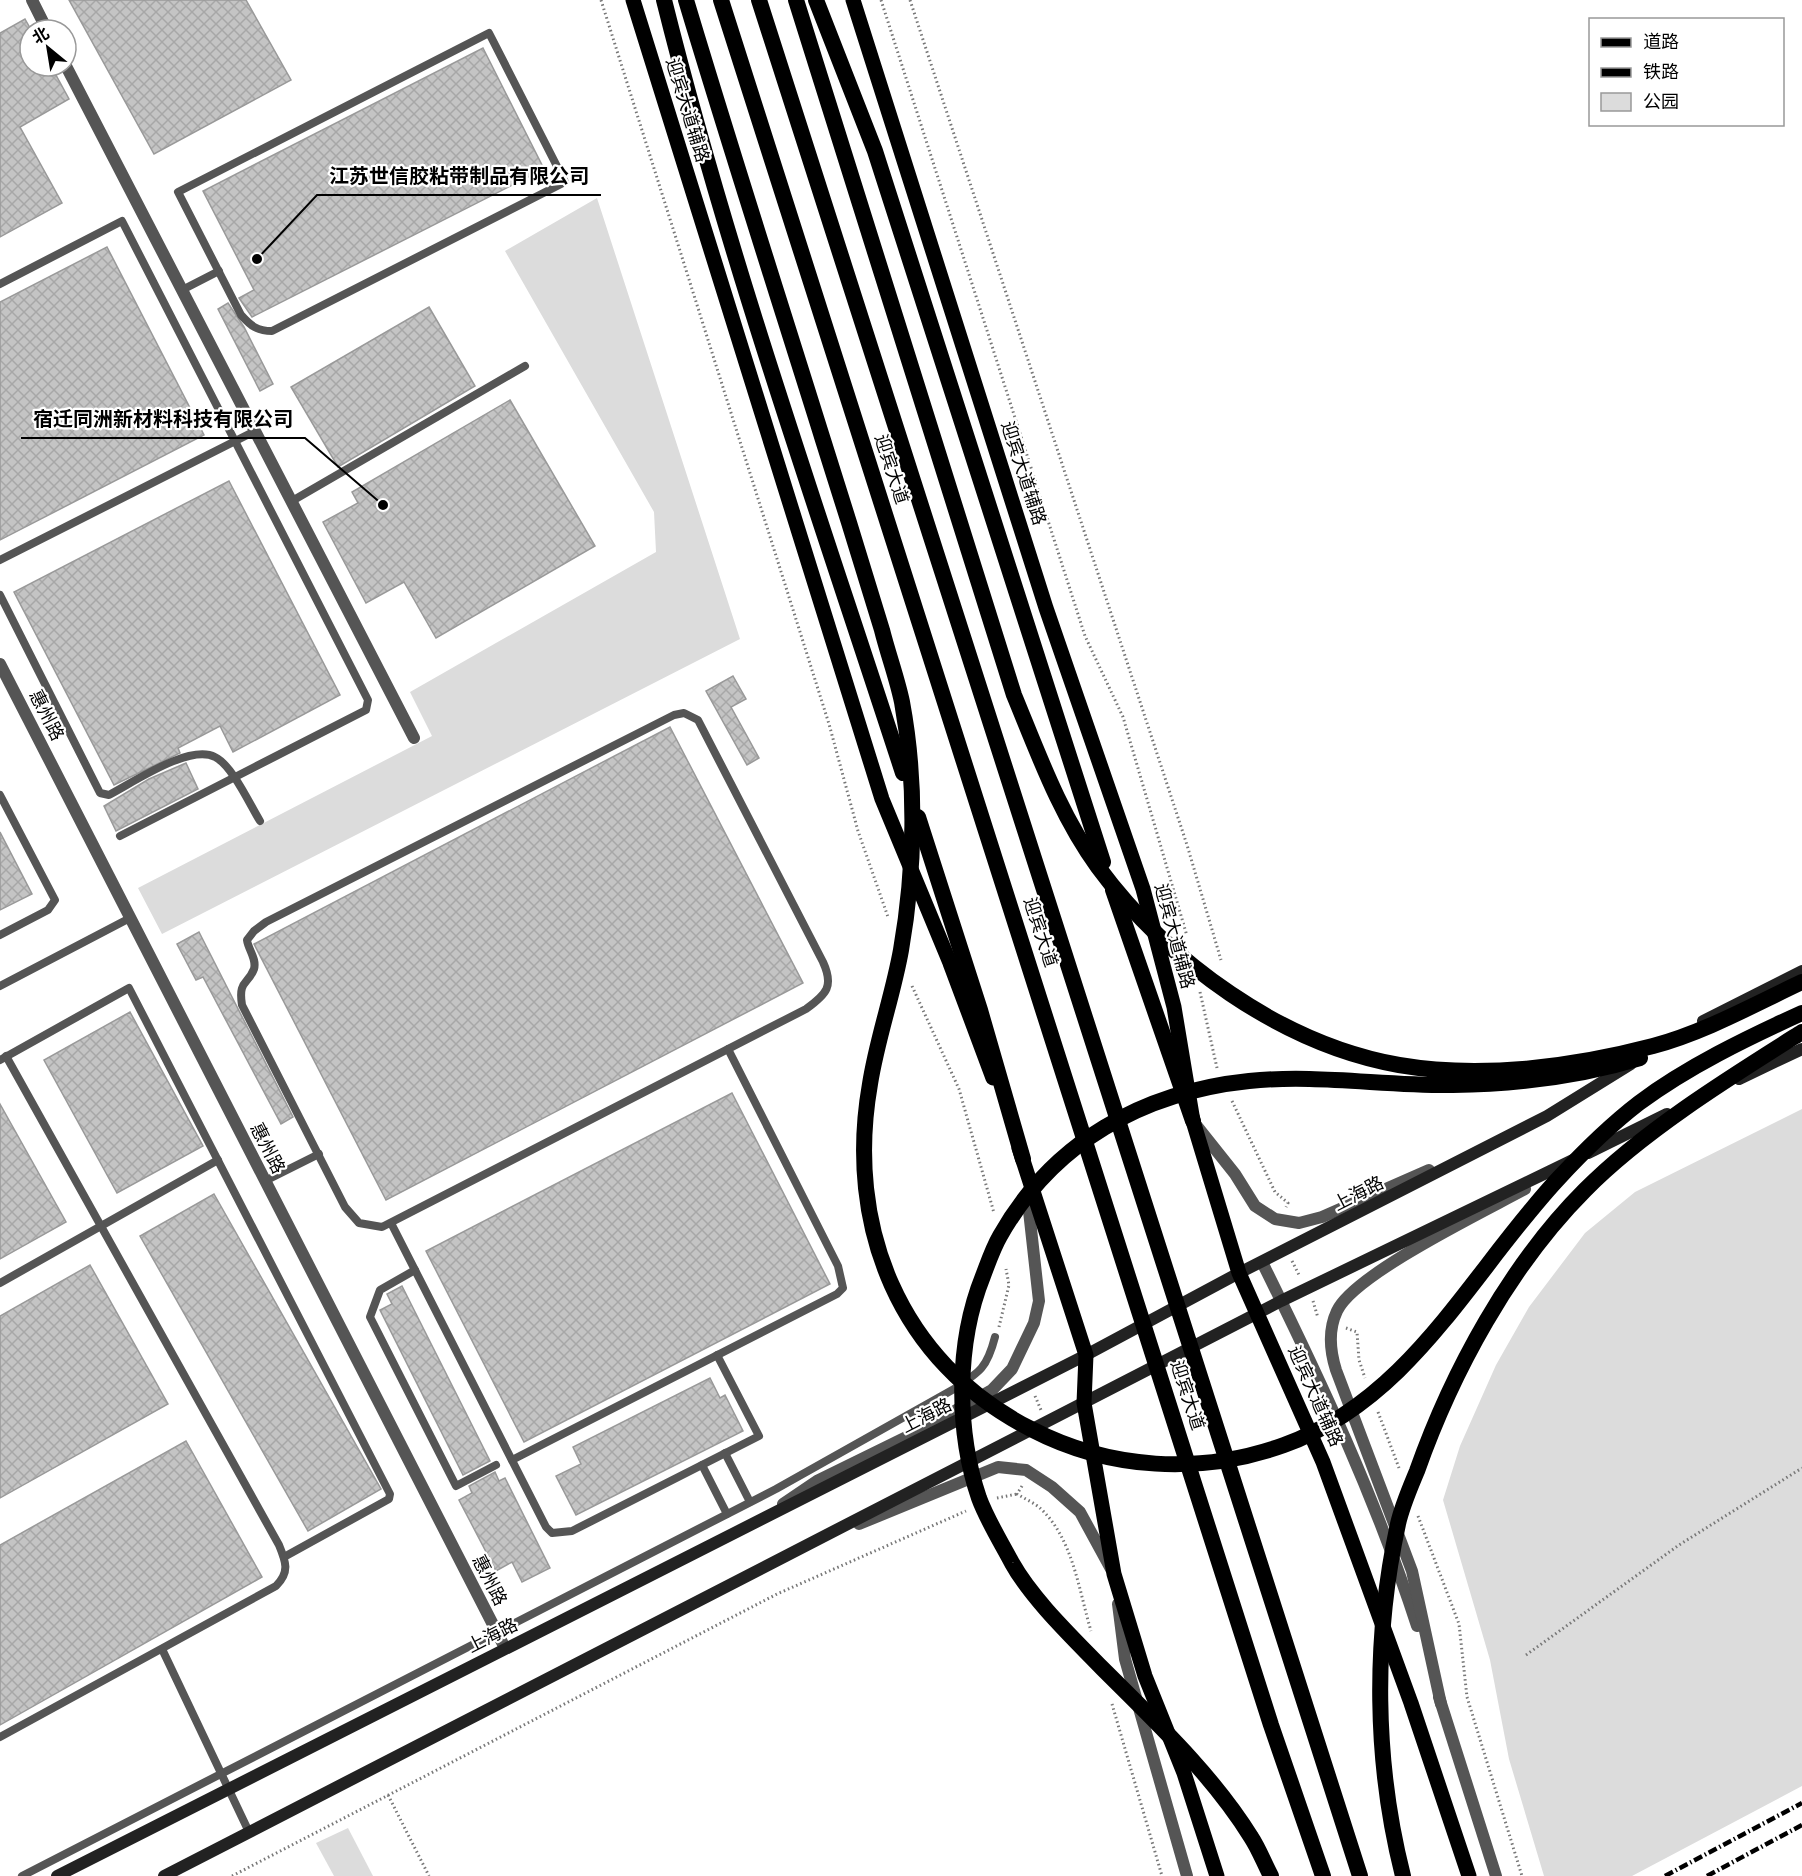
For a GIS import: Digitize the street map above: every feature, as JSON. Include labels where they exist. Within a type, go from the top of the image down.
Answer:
[{"type":"highway","points":[[664,0],[686,88],[762,335],[980,1010],[1023,1159]]},
{"type":"highway","points":[[686,0],[736,167],[863,567],[901,699],[908,749],[913,835],[902,949],[869,1086],[864,1142],[866,1206],[880,1262],[909,1321],[945,1368],[1003,1416],[1058,1443],[1128,1462],[1174,1466],[1216,1462],[1282,1446],[1330,1425],[1376,1393],[1422,1350],[1553,1184],[1602,1134],[1641,1101],[1687,1073],[1802,1013]]},
{"type":"highway","name":"迎宾大道","points":[[721,0],[1026,950],[1271,1725],[1323,1876]]},
{"type":"highway","name":"迎宾大道","points":[[759,0],[1062,939],[1360,1876]]},
{"type":"highway","points":[[796,0],[1014,695],[1051,786],[1096,865],[1122,896],[1180,955],[1261,1014],[1352,1054],[1399,1065],[1439,1069],[1499,1070],[1563,1063],[1653,1046],[1696,1031],[1802,984]]},
{"type":"highway","points":[[816,0],[874,151],[1074,776],[1193,1121]]},
{"type":"highway","points":[[1271,1876],[1251,1837],[1209,1781],[1063,1627],[1015,1568],[980,1500],[964,1435],[965,1353],[978,1288],[999,1237],[1060,1157],[1111,1122],[1190,1091],[1250,1081],[1352,1080],[1448,1085],[1547,1080],[1604,1069],[1663,1050],[1702,1034],[1802,984]]},
{"type":"highway","points":[[1402,1876],[1393,1838],[1382,1761],[1381,1671],[1387,1599],[1398,1522],[1426,1443],[1458,1373],[1486,1321],[1511,1284],[1543,1239],[1585,1190],[1644,1139],[1802,1032]]},
{"type":"main road","name":"迎宾大道辅路","points":[[633,0],[882,799],[950,963],[1023,1159],[1086,1355],[1084,1403],[1114,1575],[1145,1676],[1184,1773],[1217,1876]]},
{"type":"main road","name":"迎宾大道辅路","points":[[853,0],[1046,608],[1143,889],[1174,1006],[1193,1121],[1239,1273],[1323,1462],[1411,1703],[1470,1876]]},
{"type":"main road","name":"上海路","points":[[60,1875],[1086,1355],[1239,1273],[1547,1116],[1699,1023],[1802,971]]},
{"type":"main road","points":[[164,1876],[1281,1301],[1802,1049]]},
{"type":"street","points":[[32,0],[41,18]]},
{"type":"street","points":[[72,78],[414,738]]},
{"type":"street","name":"惠州路","points":[[0,664],[3,679],[130,918],[505,1648]]},
{"type":"street","points":[[1193,1121],[1235,1174],[1256,1206],[1280,1220],[1299,1224],[1322,1217],[1547,1116]]},
{"type":"street","points":[[1442,1704],[1412,1571],[1330,1350],[1333,1324],[1337,1311],[1349,1293],[1382,1268],[1604,1145]]},
{"type":"street","points":[[760,1519],[817,1480],[920,1431],[993,1390],[1012,1369],[1034,1323],[1039,1301],[1023,1159]]},
{"type":"street","points":[[1262,1262],[1354,1453],[1396,1560],[1496,1876]]},
{"type":"street","points":[[781,1559],[902,1505],[998,1467],[1026,1470],[1052,1486],[1080,1512],[1114,1575],[1125,1659],[1187,1876]]},
{"type":"lane","points":[[489,33],[565,182],[272,331],[259,331],[241,315],[219,271],[178,192],[489,33]]},
{"type":"lane","points":[[0,284],[122,221],[368,700],[366,710],[120,836]]},
{"type":"lane","points":[[182,290],[219,271]]},
{"type":"lane","points":[[292,501],[525,366]]},
{"type":"lane","points":[[0,560],[255,431]]},
{"type":"lane","points":[[0,595],[100,793],[109,795],[183,756],[202,753],[217,757],[234,777],[260,821]]},
{"type":"lane","points":[[684,712],[698,720],[830,978],[827,990],[812,1005],[728,1049],[391,1223],[382,1227],[359,1223],[345,1207],[242,1005],[240,992],[244,981],[254,970],[254,960],[247,940],[254,931],[684,712]]},
{"type":"lane","points":[[0,795],[55,900],[48,910],[0,935]]},
{"type":"lane","points":[[0,986],[130,918]]},
{"type":"lane","points":[[0,1737],[276,1586],[284,1578],[287,1569],[284,1557],[100,1226],[3,1058],[129,988],[390,1494],[389,1499],[284,1557]]},
{"type":"lane","points":[[512,1460],[837,1294],[843,1288],[838,1266],[728,1049]]},
{"type":"lane","points":[[265,1181],[319,1154]]},
{"type":"lane","points":[[0,1283],[218,1160]]},
{"type":"lane","points":[[391,1223],[546,1527],[552,1533],[562,1534],[759,1436],[717,1355]]},
{"type":"lane","points":[[415,1270],[380,1290],[370,1317],[456,1486],[496,1465]]},
{"type":"lane","points":[[22,1876],[750,1502],[976,1375],[989,1361],[996,1337]]},
{"type":"lane","points":[[725,1453],[750,1502]]},
{"type":"lane","points":[[702,1465],[727,1514]]},
{"type":"lane","points":[[162,1649],[249,1832]]},
{"type":"path","points":[[881,0],[1085,636],[1123,717],[1188,938]]},
{"type":"path","points":[[910,0],[1187,845],[1221,960]]},
{"type":"path","points":[[1198,984],[1215,1064],[1220,1075]]},
{"type":"path","points":[[1230,1096],[1275,1192],[1288,1203],[1280,1220]]},
{"type":"path","points":[[1286,1250],[1314,1304],[1318,1320],[1357,1332],[1359,1360],[1367,1382]]},
{"type":"path","points":[[1375,1404],[1400,1470]]},
{"type":"path","points":[[1526,1655],[1679,1545],[1802,1468]]},
{"type":"path","points":[[995,1499],[1017,1494]]},
{"type":"path","points":[[232,1876],[777,1594],[967,1510]]},
{"type":"path","points":[[1417,1514],[1459,1624],[1467,1697],[1522,1876]]},
{"type":"path","points":[[388,1795],[429,1876]]},
{"type":"green space","points":[[597,198],[740,639],[162,934],[138,888],[432,736],[410,692],[656,552],[654,512],[505,251]]},
{"type":"green space","points":[[1802,1109],[1802,1786],[1632,1876],[1544,1876],[1509,1759],[1490,1660],[1443,1500],[1460,1446],[1496,1365],[1529,1307],[1585,1233],[1635,1192]]},
{"type":"green space","points":[[348,1828],[373,1876],[334,1876],[316,1843]]},
{"type":"building","points":[[69,0],[246,0],[291,80],[154,154]]},
{"type":"building","points":[[18,23],[18,78],[58,78],[69,99],[20,127],[62,203],[0,237],[0,33]]},
{"type":"building","points":[[483,48],[544,169],[252,317],[239,298],[254,290],[203,191]]},
{"type":"building","points":[[107,247],[204,435],[0,540],[0,302]]},
{"type":"building","points":[[228,303],[244,327],[273,384],[260,391],[218,309]]},
{"type":"building","points":[[429,307],[475,386],[338,467],[291,387]]},
{"type":"building","points":[[510,400],[595,546],[436,638],[404,582],[366,603],[323,522],[358,503],[352,492]]},
{"type":"building","points":[[229,481],[340,695],[233,752],[220,726],[178,748],[180,753],[114,785],[14,592]]},
{"type":"building","points":[[733,676],[746,699],[731,707],[759,758],[747,765],[706,691]]},
{"type":"building","points":[[670,727],[803,983],[386,1200],[254,944]]},
{"type":"building","points":[[186,763],[198,789],[116,831],[104,806],[149,779]]},
{"type":"building","points":[[0,832],[32,894],[0,910]]},
{"type":"building","points":[[199,932],[293,1117],[281,1124],[203,977],[196,980],[177,944]]},
{"type":"building","points":[[130,1012],[203,1146],[117,1193],[44,1060]]},
{"type":"building","points":[[732,1093],[830,1284],[524,1442],[426,1251]]},
{"type":"building","points":[[0,1104],[66,1222],[0,1259]]},
{"type":"building","points":[[214,1194],[381,1489],[308,1531],[140,1236]]},
{"type":"building","points":[[90,1265],[168,1404],[0,1498],[0,1316]]},
{"type":"building","points":[[402,1286],[490,1461],[463,1475],[380,1310],[392,1304],[387,1294]]},
{"type":"building","points":[[710,1378],[720,1398],[725,1395],[743,1431],[576,1515],[556,1476],[581,1464],[573,1447]]},
{"type":"building","points":[[186,1441],[262,1577],[0,1725],[0,1545]]},
{"type":"building","points":[[495,1472],[499,1481],[505,1478],[550,1568],[522,1582],[512,1562],[496,1571],[459,1500],[472,1493],[469,1486]]},
{"type":"railway","points":[[1665,1876],[1802,1803]]},
{"type":"railway","points":[[1707,1876],[1802,1825]]},
{"type":"place","name":"江苏世信胶粘带制品有限公司","points":[[257,259]]},
{"type":"place","name":"宿迁同洲新材料科技有限公司","points":[[383,505]]}]
